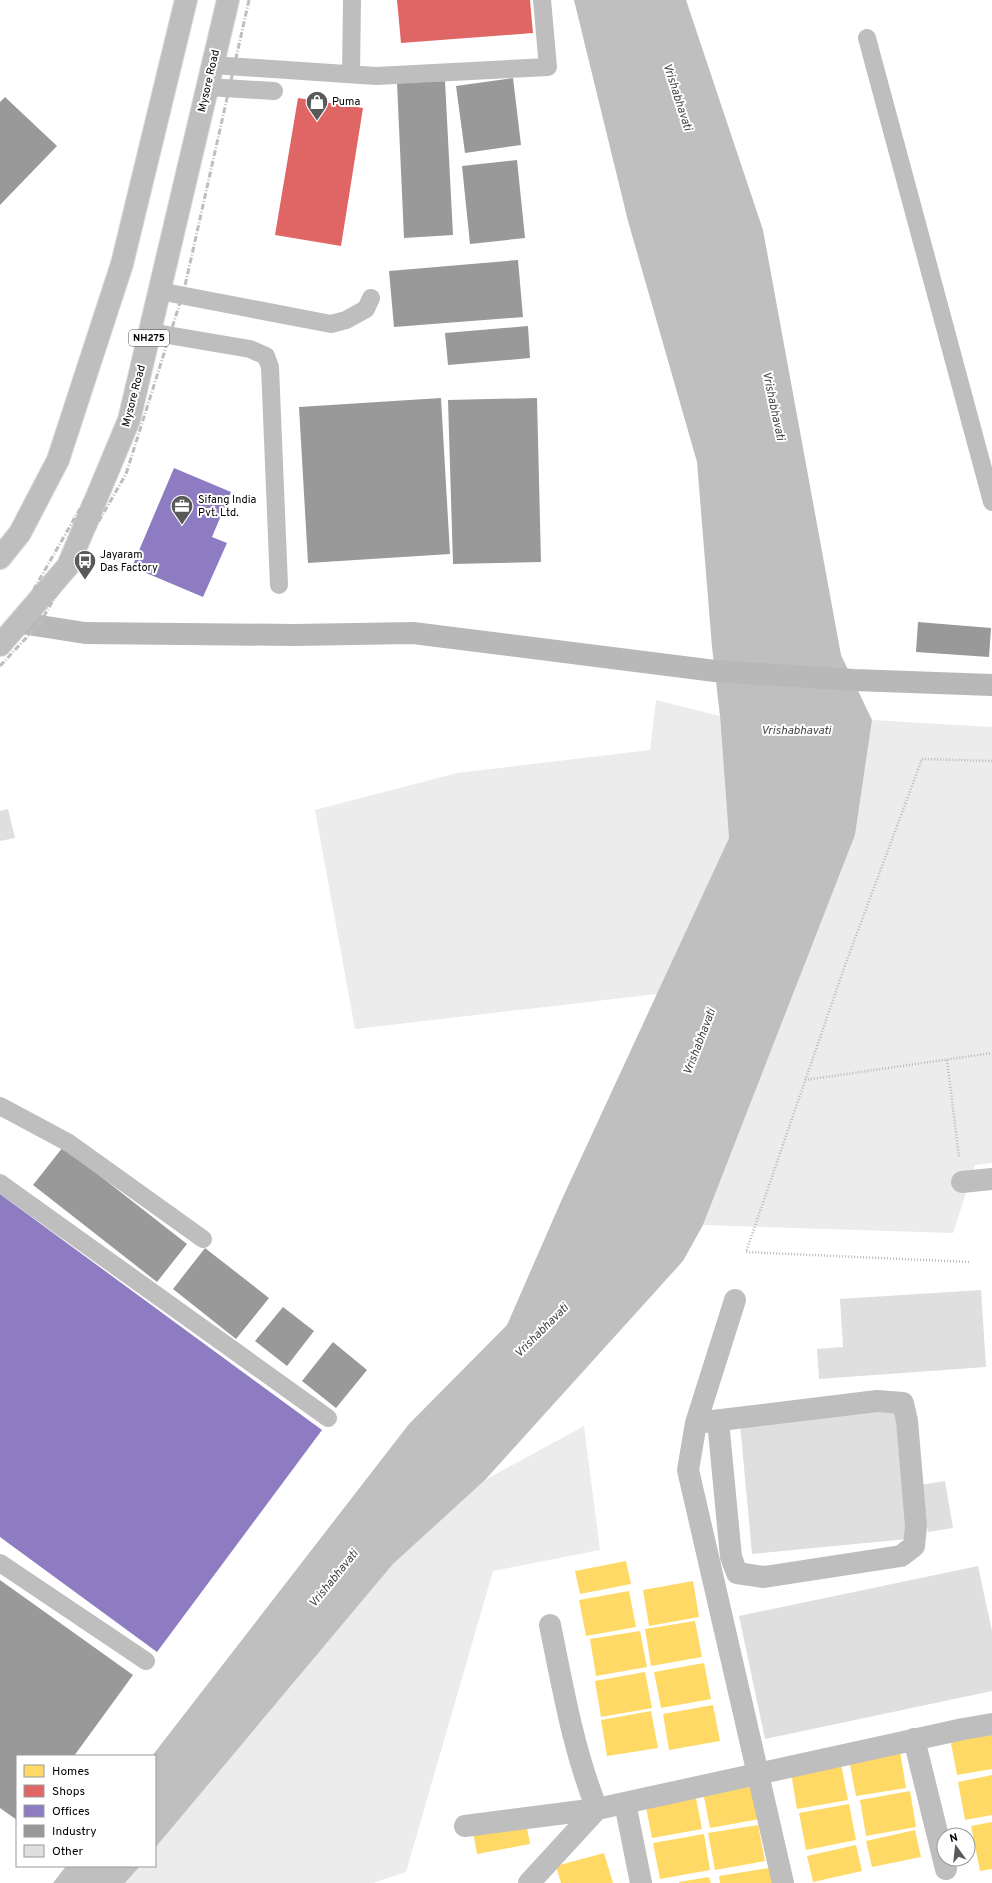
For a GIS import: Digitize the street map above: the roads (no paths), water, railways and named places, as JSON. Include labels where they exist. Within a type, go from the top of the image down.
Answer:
[{"type":"main road","points":[[0,558],[20,533],[58,460],[122,264],[186,0]]},
{"type":"main road","name":"Mysore Road","points":[[0,645],[21,623],[68,566],[130,420],[228,0]]},
{"type":"main road","points":[[962,1182],[992,1179]]},
{"type":"main road","points":[[735,1300],[696,1423],[688,1470],[783,1883]]},
{"type":"main road","points":[[696,1423],[876,1401],[903,1404],[907,1421],[916,1526],[914,1546],[901,1556],[764,1577],[737,1573],[731,1557],[718,1421]]},
{"type":"main road","points":[[550,1625],[570,1723],[584,1776],[597,1809]]},
{"type":"main road","points":[[465,1826],[597,1809],[914,1739],[992,1724]]},
{"type":"main road","points":[[914,1739],[946,1868]]},
{"type":"main road","points":[[625,1803],[641,1883]]},
{"type":"main road","points":[[529,1883],[597,1809]]},
{"type":"street","points":[[21,623],[85,633],[294,635],[413,633],[715,671],[854,680],[992,685]]},
{"type":"lane","points":[[351,74],[352,0]]},
{"type":"lane","points":[[213,65],[376,76],[548,67],[542,0]]},
{"type":"lane","points":[[867,38],[992,502]]},
{"type":"lane","points":[[208,87],[274,92]]},
{"type":"lane","points":[[159,291],[331,324],[346,320],[366,309],[371,298]]},
{"type":"lane","points":[[150,332],[250,348],[266,356],[270,367],[279,585]]},
{"type":"lane","points":[[0,1106],[69,1143],[203,1239]]},
{"type":"lane","points":[[0,1183],[328,1418]]},
{"type":"lane","points":[[0,1563],[146,1661]]},
{"type":"water","name":"Vrishabhavati","points":[[574,0],[686,0],[763,230],[841,655],[872,720],[855,835],[703,1225],[683,1261],[485,1480],[393,1564],[156,1847],[156,1755],[153,1755],[409,1424],[507,1325],[562,1199],[729,838],[720,716],[712,647],[697,462],[628,221]]},
{"type":"water","points":[[65,1867],[139,1867],[125,1883],[53,1883]]},
{"type":"railway","points":[[0,633],[22,610],[105,465],[162,284],[225,0]]},
{"type":"railway","points":[[0,666],[40,623],[126,474],[184,290],[249,0]]},
{"type":"place","name":"Puma","points":[[317,122]]},
{"type":"place","name":"Sifang India Pvt. Ltd.","points":[[182,526]]},
{"type":"place","name":"Jayaram Das Factory","points":[[85,580]]}]
